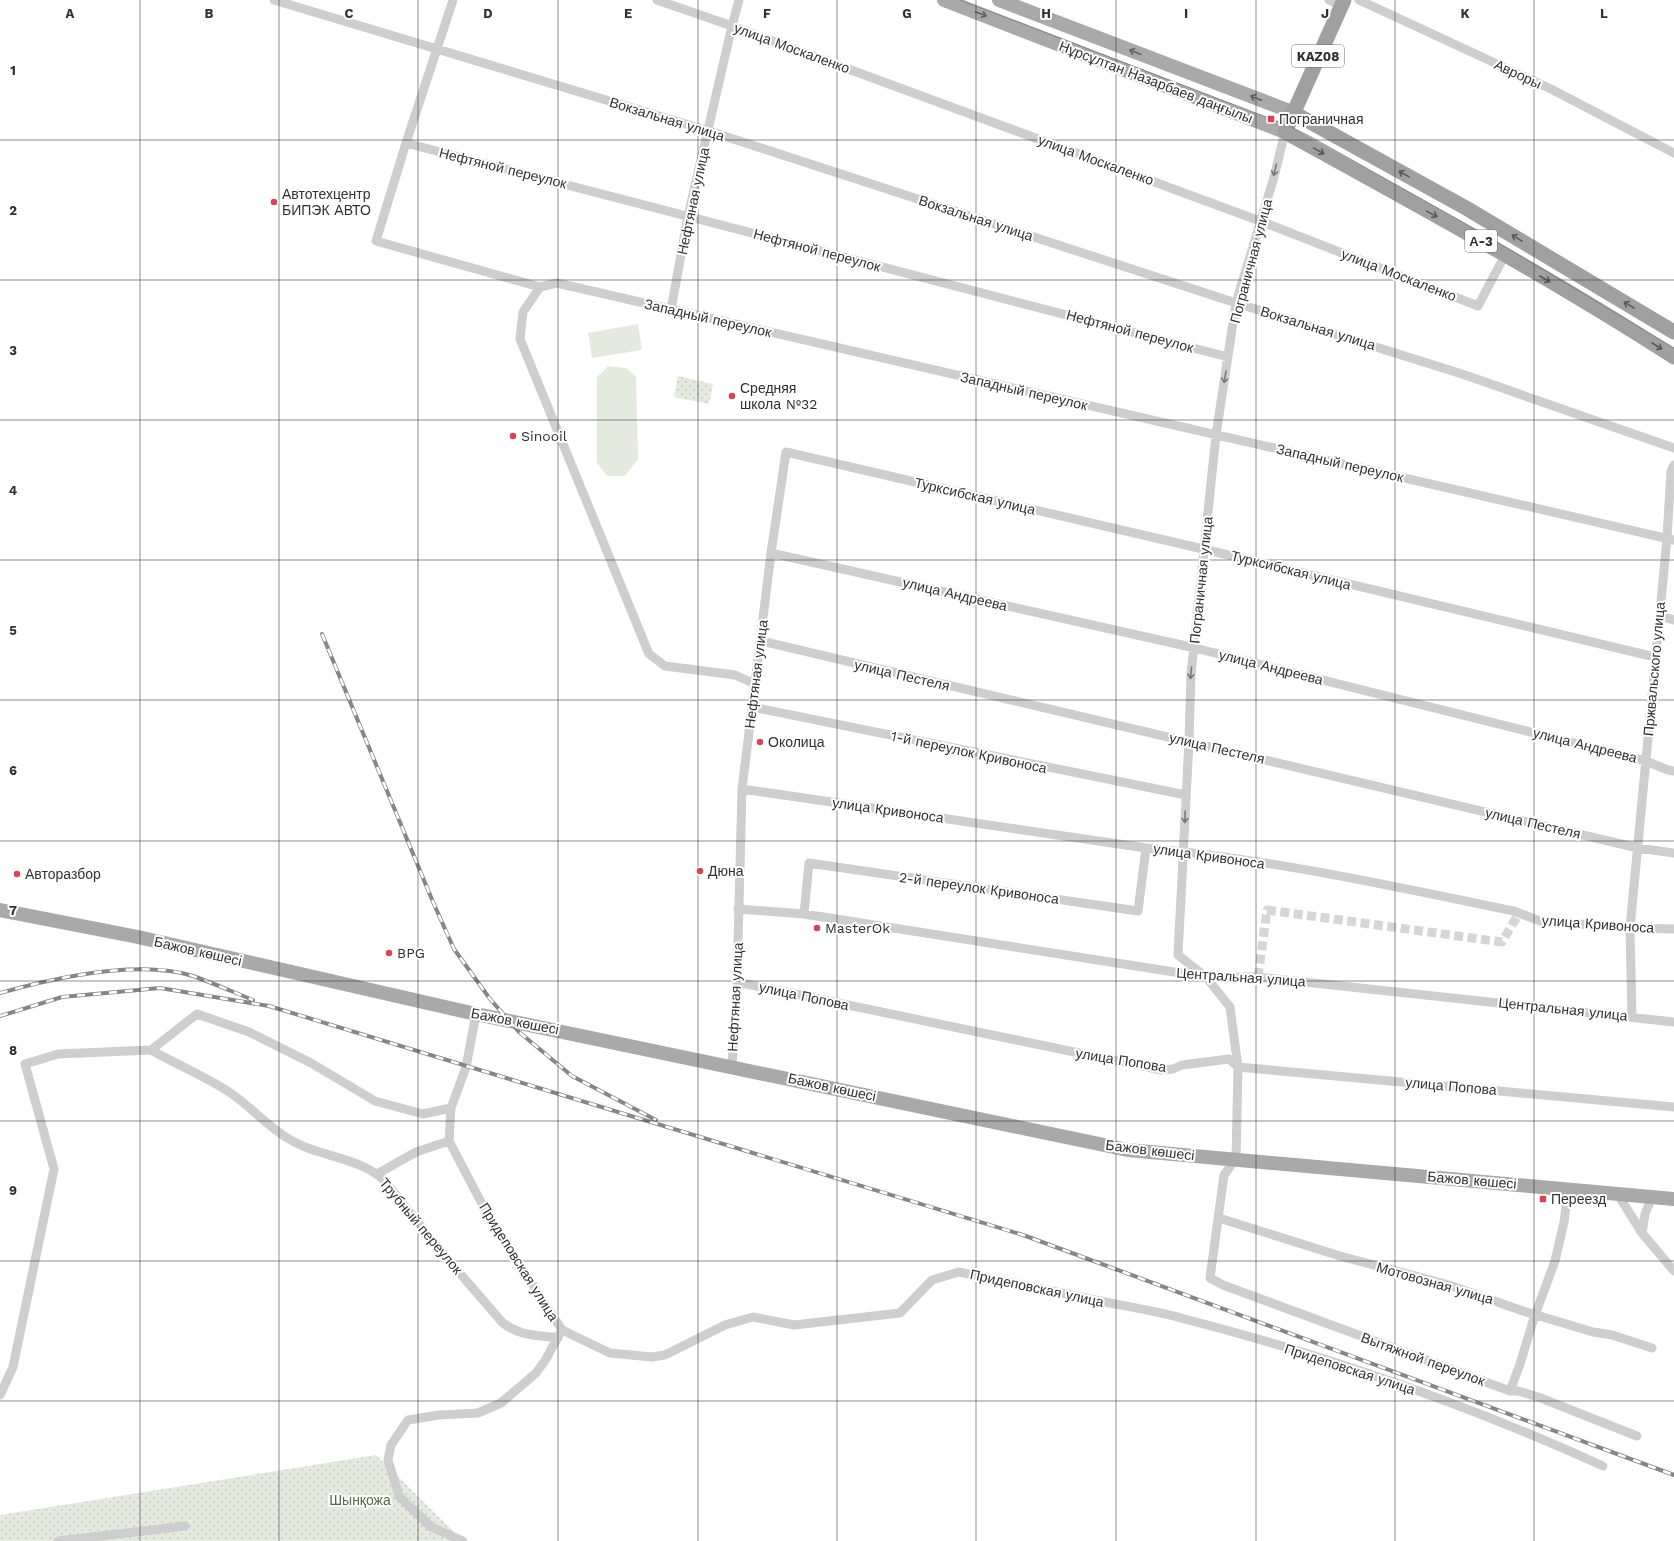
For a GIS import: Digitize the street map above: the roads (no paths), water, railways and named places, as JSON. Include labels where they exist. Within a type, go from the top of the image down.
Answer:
[{"type":"highway","name":"Пограничная улица","points":[[1285,132],[1338,2]]},
{"type":"highway","name":"Нұрсұлтан Назарбаев даңғылы","points":[[1292,112],[1466,208],[1674,332]]},
{"type":"highway","name":"Нұрсұлтан Назарбаев даңғылы","points":[[1285,132],[1505,255],[1621,323],[1674,357]]},
{"type":"main road","name":"Нұрсұлтан Назарбаев даңғылы","points":[[944,0],[1285,132]]},
{"type":"main road","name":"Нұрсұлтан Назарбаев даңғылы","points":[[999,0],[1292,112]]},
{"type":"main road","name":"Бажов көшесі","points":[[0,910],[138,938],[476,1014],[732,1066],[1128,1150],[1674,1199]]},
{"type":"street","name":"Вокзальная улица","points":[[274,0],[709,132],[1236,303],[1462,374],[1674,448]]},
{"type":"street","points":[[406,143],[453,0]]},
{"type":"street","name":"улица Москаленко","points":[[657,0],[732,26],[1260,221],[1478,306],[1505,255]]},
{"type":"street","name":"Нефтяная улица","points":[[671,310],[688,216],[739,0]]},
{"type":"street","name":"Авроры","points":[[1359,0],[1549,88],[1674,153]]},
{"type":"street","name":"Пограничная улица","points":[[1236,1159],[1238,1067],[1230,1007],[1206,977],[1178,955],[1191,674],[1195,648],[1203,549],[1216,435],[1236,303],[1285,132]]},
{"type":"street","name":"Нефтяной переулок","points":[[406,143],[1228,357]]},
{"type":"street","name":"Западный переулок","points":[[406,143],[376,241],[540,287],[557,283],[1670,539]]},
{"type":"street","points":[[540,287],[523,312],[520,339],[649,654],[665,666],[735,675],[755,684]]},
{"type":"street","name":"Нефтяная улица","points":[[732,1066],[737,982],[742,789],[771,553],[786,452]]},
{"type":"street","name":"Турксибская улица","points":[[786,452],[1203,549],[1655,658]]},
{"type":"street","name":"Пржвальского улица","points":[[1632,1017],[1630,928],[1659,616],[1670,539],[1671,471],[1674,465]]},
{"type":"street","name":"улица Андреева","points":[[771,553],[1195,648],[1646,760],[1668,770],[1674,771]]},
{"type":"street","points":[[1659,616],[1674,620]]},
{"type":"street","name":"улица Пестеля","points":[[761,642],[1638,848],[1674,854]]},
{"type":"street","name":"1-й переулок Кривоноса","points":[[752,707],[1186,795]]},
{"type":"street","name":"улица Кривоноса","points":[[742,789],[1146,848],[1184,851],[1346,877],[1514,911],[1540,921],[1630,928],[1674,929]]},
{"type":"street","name":"2-й переулок Кривоноса","points":[[804,914],[809,863],[1138,911],[1146,848]]},
{"type":"street","name":"Центральная улица","points":[[738,909],[804,914],[1206,977],[1258,976],[1674,1022]]},
{"type":"street","name":"улица Попова","points":[[737,982],[1161,1070],[1173,1069],[1182,1065],[1229,1059],[1238,1067],[1674,1107]]},
{"type":"street","points":[[0,1395],[13,1367],[54,1169],[25,1064],[58,1054],[150,1050],[197,1014],[249,1032],[312,1063],[374,1101],[423,1114],[451,1108]]},
{"type":"street","points":[[377,1174],[416,1152],[449,1141],[451,1108],[466,1067],[476,1014]]},
{"type":"street","name":"Трубный переулок","points":[[150,1050],[227,1091],[264,1122],[289,1140],[314,1150],[350,1160],[377,1174],[384,1180],[444,1256],[502,1322],[510,1329],[521,1333],[560,1334]]},
{"type":"street","name":"Придеповская улица","points":[[449,1141],[490,1220],[560,1334],[610,1353],[652,1357],[665,1355],[726,1325],[753,1317],[794,1325],[900,1313],[932,1280],[958,1272],[1179,1317],[1247,1336],[1357,1370],[1449,1402],[1538,1437],[1603,1466]]},
{"type":"street","points":[[1219,1218],[1224,1175],[1236,1159]]},
{"type":"street","points":[[1510,1391],[1558,1249],[1565,1217],[1568,1189]]},
{"type":"street","points":[[1617,1193],[1642,1233],[1674,1271]]},
{"type":"street","points":[[1642,1233],[1645,1214],[1652,1197]]},
{"type":"street","points":[[1631,1215],[1637,1218],[1645,1214]]},
{"type":"street","name":"Вытяжной переулок","points":[[1219,1218],[1210,1278],[1223,1285],[1510,1391],[1518,1391],[1538,1397],[1637,1436]]},
{"type":"street","name":"Мотовозная улица","points":[[1219,1218],[1340,1256],[1449,1285],[1535,1315],[1593,1332],[1612,1335],[1652,1348]]},
{"type":"street","points":[[463,1541],[452,1539],[431,1527],[399,1496],[388,1460],[391,1444],[408,1420],[439,1415],[478,1413],[501,1403],[536,1373],[560,1334]]},
{"type":"street","points":[[58,1541],[185,1526]]},
{"type":"tunnel","points":[[1258,977],[1267,910],[1502,942],[1519,913]]},
{"type":"tram line","points":[[960,0],[1287,125],[1482,233],[1674,348]]},
{"type":"railway","points":[[322,634],[433,902],[454,949],[490,999],[519,1032],[572,1076],[656,1120]]},
{"type":"railway","points":[[0,993],[96,972],[147,969],[171,971],[193,976],[253,1000]]},
{"type":"railway","points":[[0,1016],[62,997],[160,988],[269,1006],[1023,1235],[1674,1475]]},
{"type":"place","name":"Пограничная","points":[[1271,119]]},
{"type":"place","name":"Автотехцентр БИПЭК АВТО","points":[[274,202]]},
{"type":"place","name":"Средняя школа №32","points":[[732,396]]},
{"type":"place","name":"Sinooil","points":[[513,436]]},
{"type":"place","name":"Околица","points":[[760,742]]},
{"type":"place","name":"Дюна","points":[[700,871]]},
{"type":"place","name":"Авторазбор","points":[[17,874]]},
{"type":"place","name":"MasterOk","points":[[817,928]]},
{"type":"place","name":"BPG","points":[[389,953]]},
{"type":"place","name":"Переезд","points":[[1543,1199]]},
{"type":"park label","name":"Шынқожа","points":[[360,1500]]}]
